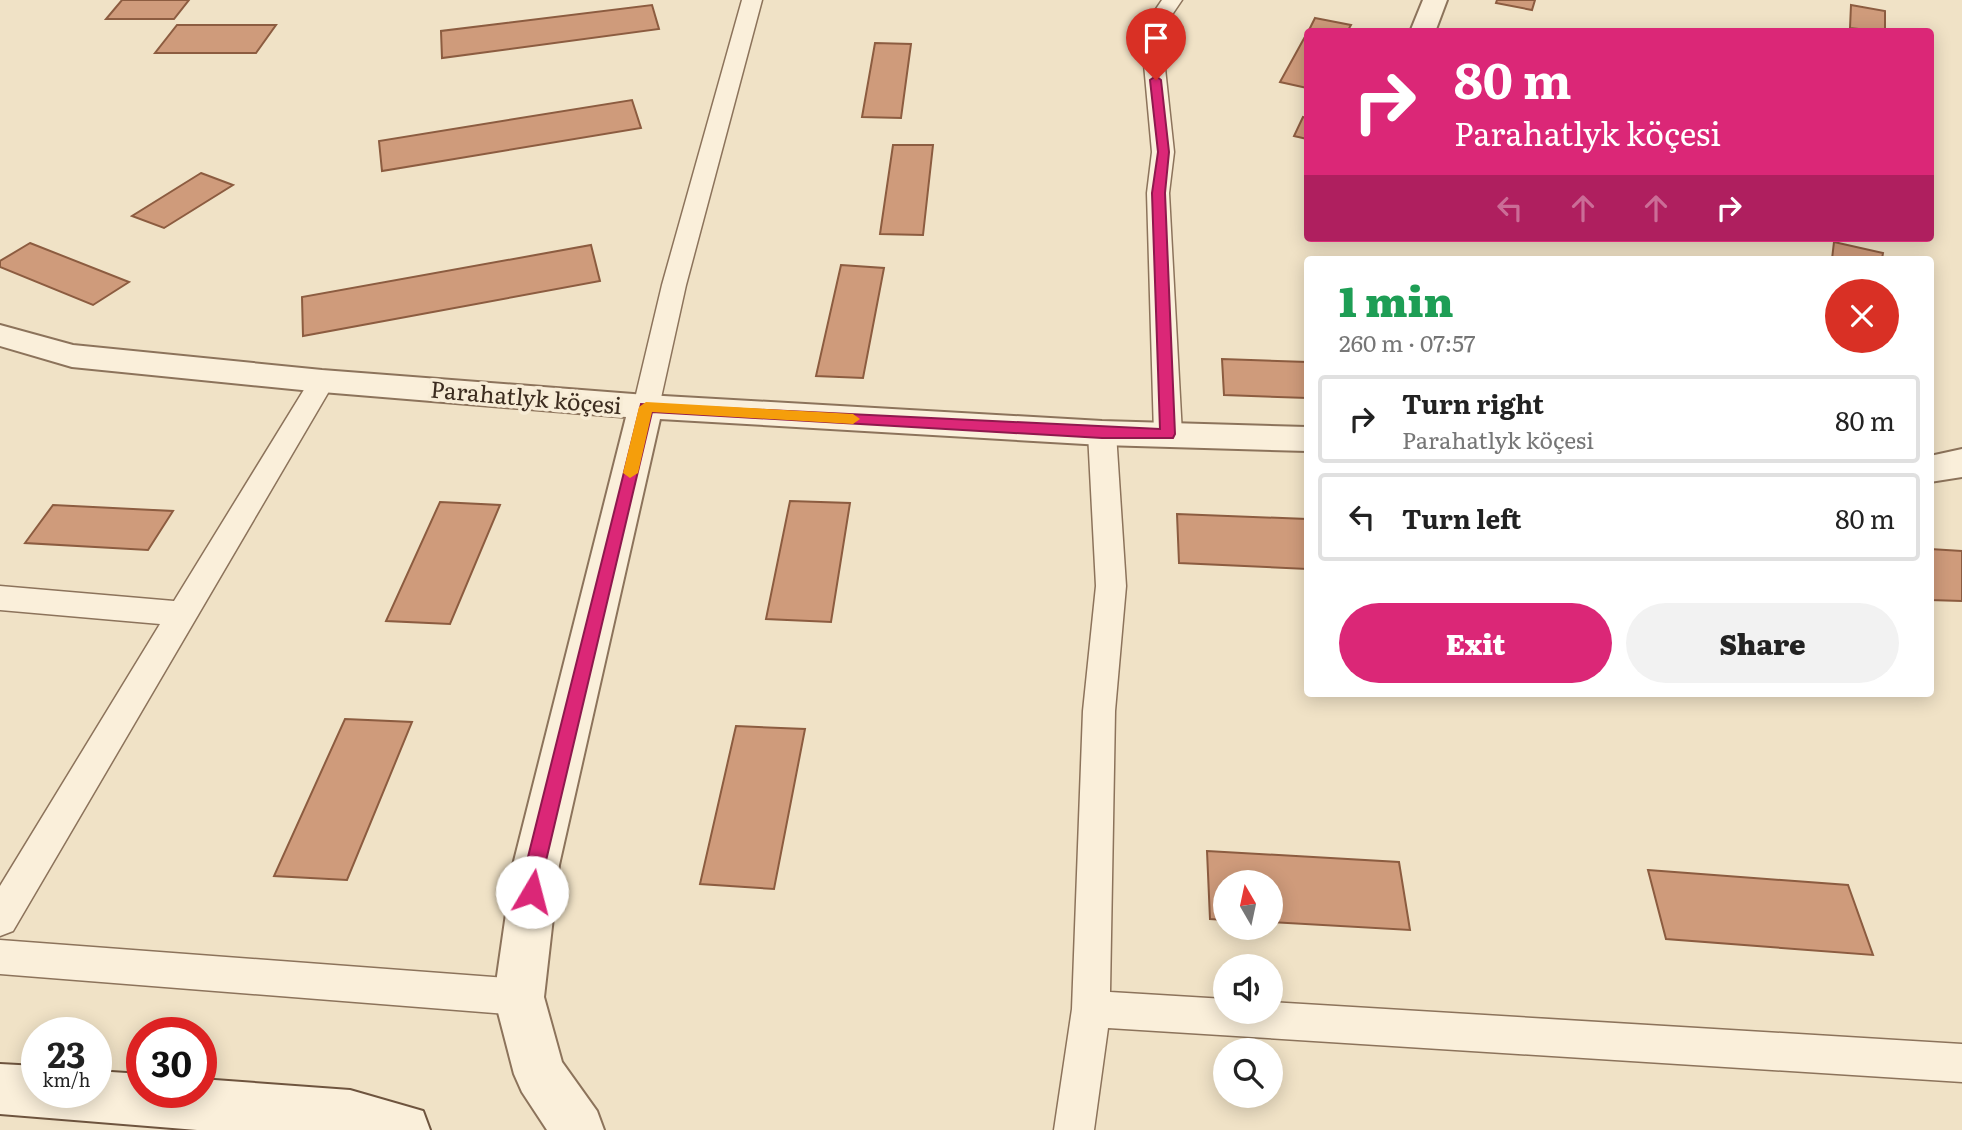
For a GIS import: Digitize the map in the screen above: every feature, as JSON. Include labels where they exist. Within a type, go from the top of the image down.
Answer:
[{"type":"street","points":[[1424,28],[1435,0]]},
{"type":"street","name":"Parahatlyk köçesi","points":[[0,335],[72,356],[321,381],[646,407],[1102,433],[1304,439]]},
{"type":"street","points":[[578,1130],[540,1074],[519,997],[536,865],[646,407]]},
{"type":"street","points":[[0,1089],[21,1091]]},
{"type":"street","points":[[112,1098],[350,1116],[404,1130]]},
{"type":"lane","points":[[646,407],[674,285],[752,0]]},
{"type":"lane","points":[[1168,434],[1158,193],[1163,152],[1151,32],[1172,0]]},
{"type":"lane","points":[[0,919],[321,381]]},
{"type":"lane","points":[[1074,1130],[1091,1009],[1099,710],[1111,586],[1102,433]]},
{"type":"lane","points":[[0,598],[183,614]]},
{"type":"lane","points":[[0,957],[519,997]]},
{"type":"lane","points":[[1091,1009],[1962,1063]]},
{"type":"building","points":[[122,0],[189,0],[174,19],[106,19]]},
{"type":"building","points":[[1497,0],[1535,0],[1532,10],[1496,3]]},
{"type":"building","points":[[652,5],[659,29],[442,58],[441,31]]},
{"type":"building","points":[[1851,5],[1885,11],[1885,28],[1850,28]]},
{"type":"building","points":[[1315,18],[1351,25],[1349,28],[1310,28]]},
{"type":"building","points":[[177,25],[276,25],[256,53],[155,53]]},
{"type":"building","points":[[1304,38],[1304,87],[1280,82]]},
{"type":"building","points":[[875,43],[911,44],[901,118],[862,117]]},
{"type":"building","points":[[632,100],[641,128],[382,171],[379,141]]},
{"type":"building","points":[[1303,117],[1304,117],[1304,138],[1294,136]]},
{"type":"building","points":[[893,145],[933,145],[923,235],[880,234]]},
{"type":"building","points":[[201,173],[233,185],[164,228],[132,216]]},
{"type":"building","points":[[1834,242],[1883,253],[1882,256],[1832,256]]},
{"type":"building","points":[[30,243],[129,282],[93,305],[0,267],[0,261]]},
{"type":"building","points":[[591,245],[600,281],[303,336],[302,297]]},
{"type":"building","points":[[841,265],[884,268],[863,378],[816,376]]},
{"type":"building","points":[[1222,359],[1304,362],[1304,398],[1224,395]]},
{"type":"building","points":[[790,501],[850,503],[831,622],[766,619]]},
{"type":"building","points":[[440,502],[500,505],[450,624],[386,621]]},
{"type":"building","points":[[53,505],[173,511],[148,550],[25,543]]},
{"type":"building","points":[[1177,514],[1304,519],[1304,569],[1179,563]]},
{"type":"building","points":[[1934,549],[1962,551],[1962,601],[1934,600]]},
{"type":"building","points":[[345,719],[412,722],[347,880],[274,876]]},
{"type":"building","points":[[736,726],[805,729],[774,889],[700,884]]},
{"type":"building","points":[[1207,851],[1399,862],[1410,930],[1283,923],[1283,870],[1213,870],[1213,919],[1210,919]]},
{"type":"building","points":[[1648,870],[1848,885],[1873,955],[1666,939]]},
{"type":"slow traffic","points":[[630,473],[646,407],[853,419]]},
{"type":"route","points":[[532,892],[536,865],[646,407],[1102,433],[1168,434],[1158,193],[1163,152],[1156,80]]}]
